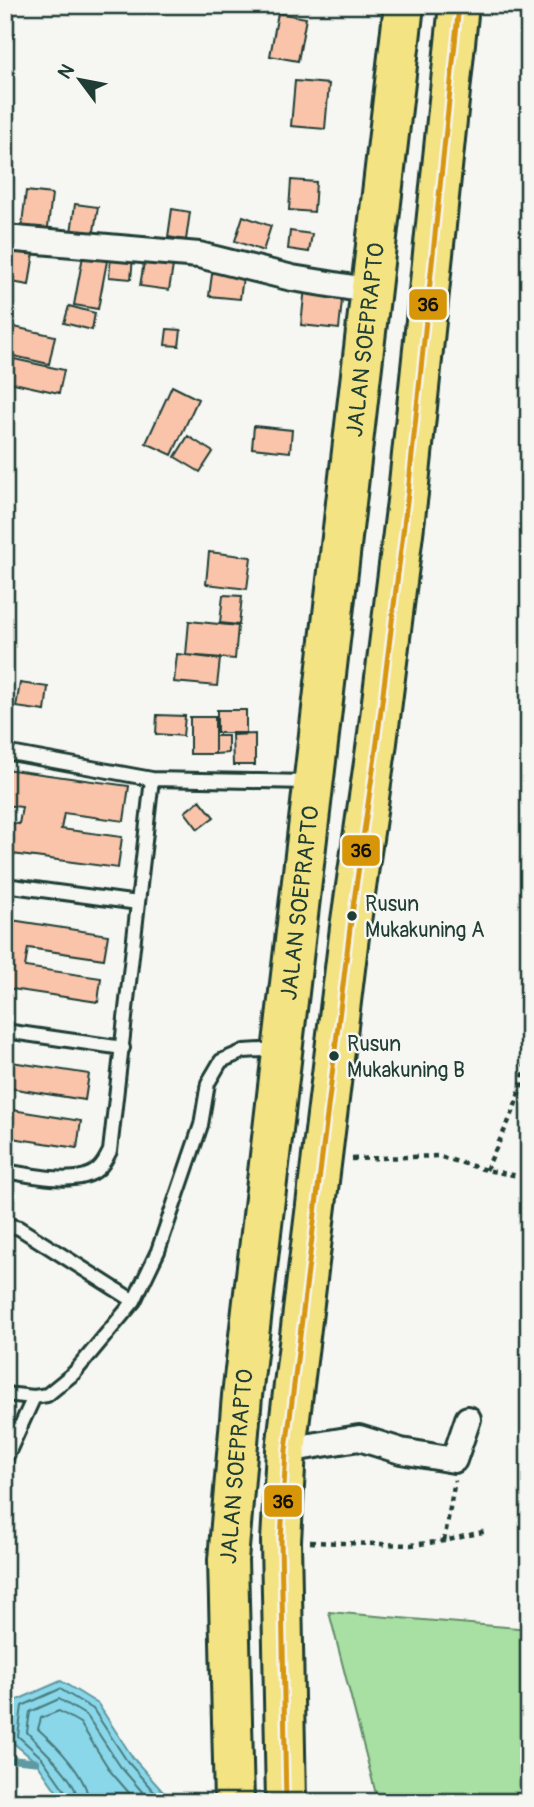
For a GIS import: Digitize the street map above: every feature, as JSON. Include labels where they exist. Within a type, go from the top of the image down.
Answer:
[{"type":"highway","name":"JALAN SOEPRAPTO","points":[[234,1802],[228,1560],[243,1382],[404,5]]},
{"type":"highway","name":"JALAN SOEPRAPTO","points":[[286,1802],[281,1541],[286,1450],[350,928],[377,742],[408,493],[459,5]]},
{"type":"street","points":[[5,239],[199,255],[292,278],[372,291]]},
{"type":"street","points":[[286,1450],[359,1438],[401,1451],[454,1460],[468,1419]]},
{"type":"lane","points":[[5,752],[152,779],[312,782]]},
{"type":"lane","points":[[5,1171],[58,1179],[83,1177],[97,1170],[110,1151],[152,779]]},
{"type":"lane","points":[[5,885],[138,903]]},
{"type":"lane","points":[[5,1031],[122,1048]]},
{"type":"lane","points":[[5,1394],[34,1397],[47,1395],[74,1373],[134,1301],[159,1251],[201,1125],[208,1083],[221,1062],[244,1051],[283,1049]]},
{"type":"lane","points":[[5,1224],[19,1228],[134,1301]]},
{"type":"lane","points":[[5,1460],[34,1397]]},
{"type":"path","points":[[486,1170],[513,1112],[522,1083],[529,1041]]},
{"type":"path","points":[[323,1160],[438,1156],[518,1176]]},
{"type":"path","points":[[443,1541],[456,1475],[454,1460]]},
{"type":"path","points":[[281,1541],[411,1545],[487,1531]]},
{"type":"green space","points":[[329,1612],[529,1629],[529,1802],[378,1802]]},
{"type":"water","points":[[61,1681],[98,1704],[133,1758],[172,1802],[64,1802],[36,1762],[10,1740],[15,1701]]},
{"type":"building","points":[[5,7],[12,26],[5,28]]},
{"type":"building","points":[[278,13],[306,18],[298,61],[270,56]]},
{"type":"building","points":[[295,81],[329,84],[325,129],[291,126]]},
{"type":"building","points":[[291,180],[316,182],[314,212],[289,210]]},
{"type":"building","points":[[26,191],[52,194],[47,235],[21,232]]},
{"type":"building","points":[[75,204],[98,207],[92,243],[70,240]]},
{"type":"building","points":[[172,209],[190,212],[186,240],[168,237]]},
{"type":"building","points":[[243,216],[271,226],[263,251],[235,241]]},
{"type":"building","points":[[290,231],[312,234],[309,252],[288,249]]},
{"type":"building","points":[[35,246],[29,285],[5,281],[5,248]]},
{"type":"building","points":[[83,256],[107,261],[98,309],[74,305]]},
{"type":"building","points":[[111,256],[133,258],[131,279],[109,277]]},
{"type":"building","points":[[145,256],[174,260],[169,290],[140,286]]},
{"type":"building","points":[[213,267],[244,270],[240,299],[209,296]]},
{"type":"building","points":[[305,287],[343,291],[339,329],[301,325]]},
{"type":"building","points":[[69,306],[95,313],[92,330],[64,323]]},
{"type":"building","points":[[5,325],[55,336],[49,364],[5,354]]},
{"type":"building","points":[[167,329],[181,330],[179,346],[165,345]]},
{"type":"building","points":[[14,359],[64,370],[59,393],[9,382]]},
{"type":"building","points":[[172,386],[198,399],[172,455],[146,443]]},
{"type":"building","points":[[254,426],[292,430],[290,452],[252,448]]},
{"type":"building","points":[[188,436],[213,452],[200,472],[175,457]]},
{"type":"building","points":[[209,552],[251,557],[247,589],[206,584]]},
{"type":"building","points":[[223,595],[242,596],[239,625],[220,623]]},
{"type":"building","points":[[189,621],[238,626],[235,659],[186,655]]},
{"type":"building","points":[[177,654],[220,659],[217,686],[174,682]]},
{"type":"building","points":[[20,683],[48,687],[45,711],[16,707]]},
{"type":"building","points":[[217,710],[246,710],[246,733],[217,733]]},
{"type":"building","points":[[157,715],[185,716],[183,736],[156,734]]},
{"type":"building","points":[[190,717],[215,717],[215,754],[190,754]]},
{"type":"building","points":[[255,734],[255,765],[233,765],[232,735]]},
{"type":"building","points":[[215,736],[228,736],[228,753],[215,754]]},
{"type":"building","points":[[5,769],[129,786],[124,821],[64,813],[61,829],[122,837],[118,868],[5,853],[5,822],[19,824],[22,807],[5,805]]},
{"type":"building","points":[[200,800],[214,817],[198,829],[185,812]]},
{"type":"building","points":[[5,919],[108,935],[104,959],[28,948],[25,967],[101,978],[98,1002],[5,988]]},
{"type":"building","points":[[5,1061],[89,1074],[85,1100],[9,1088],[6,1109],[81,1121],[77,1148],[5,1137]]},
{"type":"waterway","points":[[5,1759],[36,1762]]},
{"type":"transit line","name":"36","points":[[286,1802],[281,1541],[286,1450],[350,928],[377,742],[408,493],[459,5]]},
{"type":"place","name":"Rusun Mukakuning A","points":[[352,916]]},
{"type":"place","name":"Rusun Mukakuning B","points":[[334,1056]]}]
